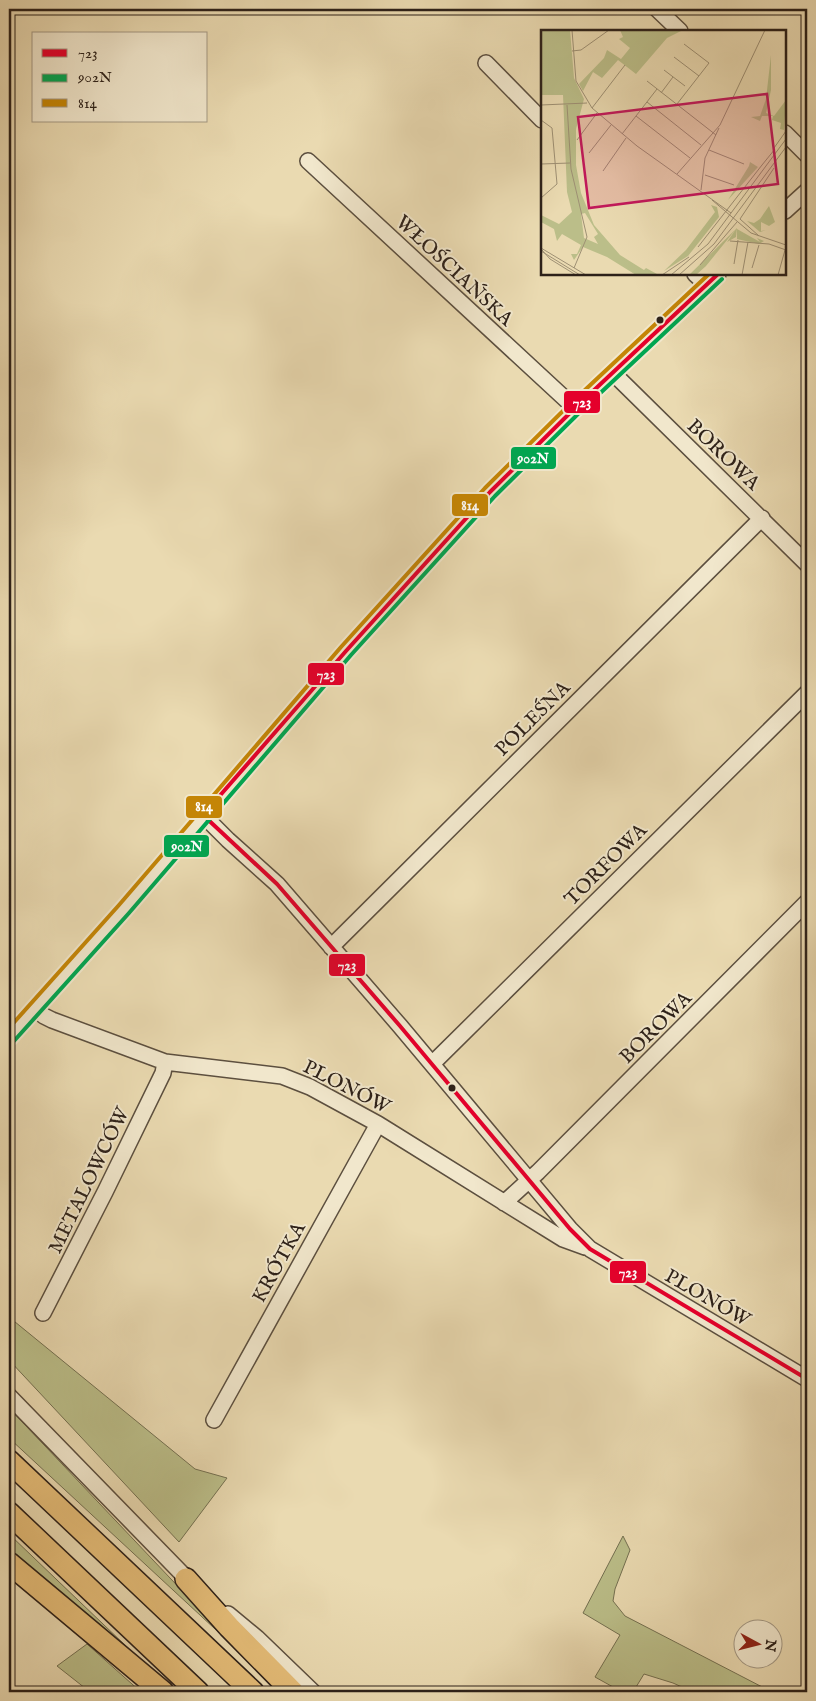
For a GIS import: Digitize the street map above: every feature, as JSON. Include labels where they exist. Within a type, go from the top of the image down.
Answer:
[{"type":"highway","points":[[9,1460],[253,1692]]},
{"type":"highway","points":[[9,1513],[198,1692]]},
{"type":"highway","points":[[9,1562],[163,1692]]},
{"type":"highway","points":[[186,1579],[229,1628],[292,1692]]},
{"type":"street","points":[[657,9],[679,30]]},
{"type":"street","points":[[486,63],[541,119]]},
{"type":"street","points":[[786,134],[807,155]]},
{"type":"street","name":"WŁOŚCIAŃSKA","points":[[308,161],[575,408]]},
{"type":"street","points":[[786,210],[807,191]]},
{"type":"street","points":[[696,275],[706,285]]},
{"type":"street","points":[[9,1037],[346,651],[490,492],[575,408],[717,275]]},
{"type":"street","name":"BOROWA","points":[[613,373],[807,564]]},
{"type":"street","name":"POLEŚNA","points":[[331,947],[762,518]]},
{"type":"street","name":"TORFOWA","points":[[432,1064],[807,693]]},
{"type":"street","name":"PLONÓW","points":[[203,815],[277,884],[432,1064],[570,1229],[590,1249]]},
{"type":"street","name":"BOROWA","points":[[504,1203],[807,902]]},
{"type":"street","name":"PLONÓW","points":[[35,1009],[52,1020],[165,1062],[282,1076],[310,1087],[378,1124],[563,1239],[590,1249],[807,1379]]},
{"type":"street","name":"METALOWCÓW","points":[[43,1313],[105,1192],[163,1072],[165,1062]]},
{"type":"street","name":"KRÓTKA","points":[[214,1420],[378,1124]]},
{"type":"street","points":[[9,1396],[186,1579],[257,1638],[313,1692]]},
{"type":"green space","points":[[9,1317],[195,1469],[227,1478],[179,1542],[9,1360]]},
{"type":"green space","points":[[9,1408],[242,1654],[9,1438]]},
{"type":"green space","points":[[9,1534],[174,1692],[9,1550]]},
{"type":"green space","points":[[623,1536],[630,1550],[615,1589],[613,1601],[625,1616],[768,1690],[778,1692],[693,1692],[673,1683],[644,1674],[633,1692],[622,1692],[595,1677],[620,1635],[583,1613]]},
{"type":"green space","points":[[87,1644],[141,1692],[90,1692],[57,1666]]},
{"type":"transit line","name":"814","points":[[9,1028],[119,905],[341,647],[485,488],[571,403],[708,275]]},
{"type":"transit line","name":"723","points":[[203,815],[346,651],[490,492],[575,408],[717,275]]},
{"type":"transit line","name":"902N","points":[[14,1041],[129,913],[351,655],[495,496],[579,413],[722,279]]},
{"type":"transit line","name":"723","points":[[203,815],[277,884],[400,1026],[570,1229],[590,1249],[807,1379]]}]
